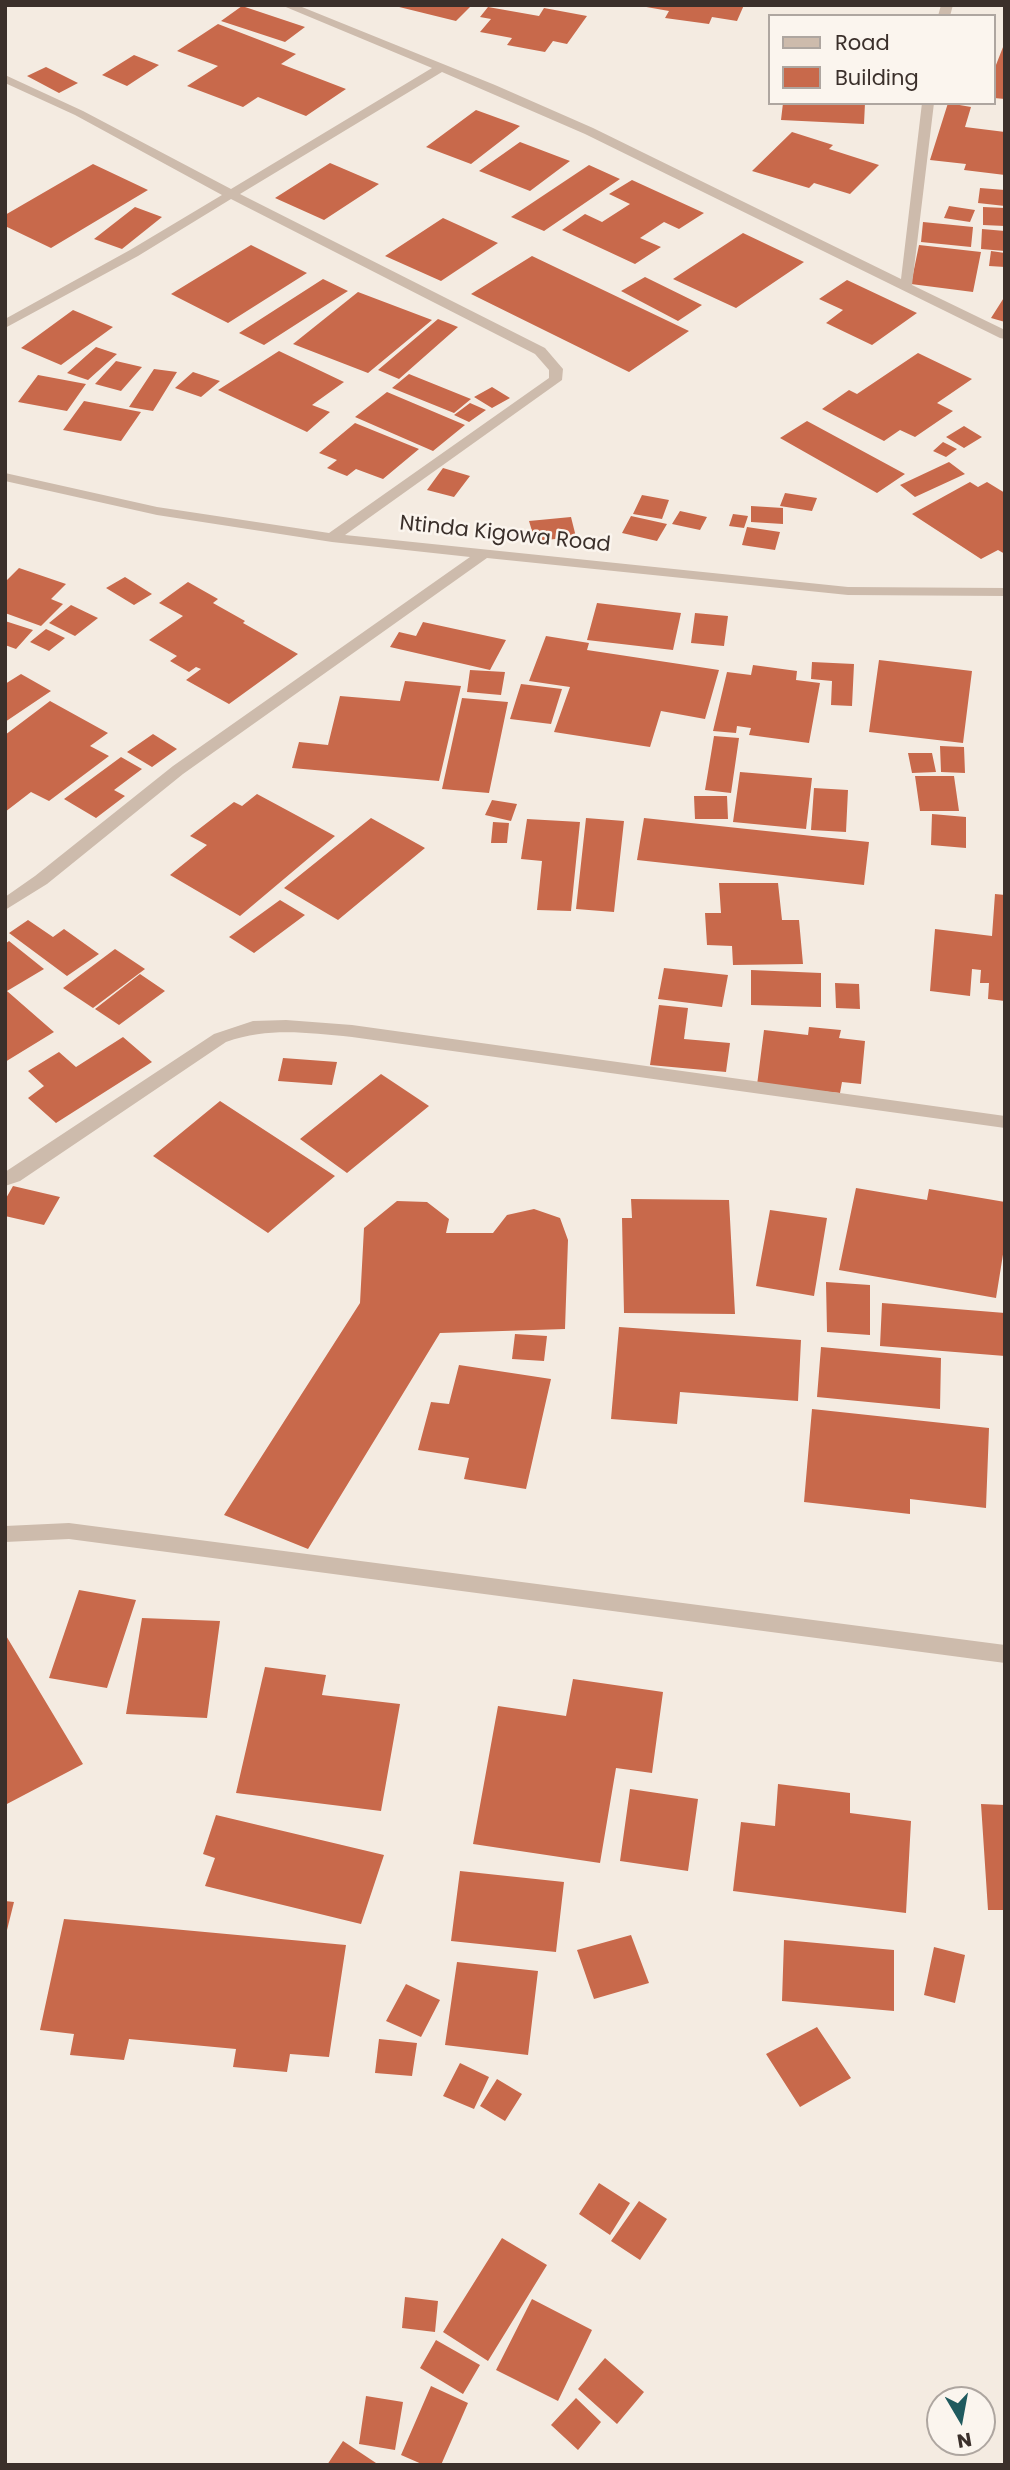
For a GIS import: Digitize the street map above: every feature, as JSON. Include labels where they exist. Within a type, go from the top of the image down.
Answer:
[{"type":"street","points":[[286,5],[589,131],[1005,335]]},
{"type":"street","points":[[5,324],[134,253],[440,68]]},
{"type":"street","points":[[5,78],[79,113],[232,195],[540,351],[556,369],[555,380],[332,538]]},
{"type":"street","points":[[906,286],[928,105]]},
{"type":"street","name":"Ntinda Kigowa Road","points":[[5,477],[157,511],[332,538],[848,591],[1005,592]]},
{"type":"street","points":[[5,905],[41,880],[178,770],[482,555]]},
{"type":"street","points":[[5,1179],[14,1177],[220,1038],[253,1027],[286,1026],[352,1031],[1005,1122]]},
{"type":"street","points":[[5,1534],[69,1531],[1005,1654]]},
{"type":"building","points":[[391,5],[472,5],[456,21]]},
{"type":"building","points":[[635,5],[744,5],[737,21],[712,17],[709,24],[665,18],[669,11]]},
{"type":"building","points":[[242,6],[305,27],[285,42],[221,21]]},
{"type":"building","points":[[488,7],[539,16],[544,8],[587,16],[567,44],[553,41],[545,52],[507,45],[512,38],[480,32],[491,19],[480,17]]},
{"type":"building","points":[[218,24],[296,54],[281,64],[346,89],[306,116],[258,97],[243,107],[187,86],[218,66],[177,51]]},
{"type":"building","points":[[1005,42],[1005,99],[996,98],[996,65]]},
{"type":"building","points":[[134,55],[159,65],[127,86],[102,75]]},
{"type":"building","points":[[46,67],[78,83],[59,93],[27,76]]},
{"type":"building","points":[[783,105],[865,105],[864,124],[781,120]]},
{"type":"building","points":[[947,105],[971,107],[965,127],[1005,132],[1005,175],[964,170],[966,164],[930,160]]},
{"type":"building","points":[[476,110],[520,126],[471,164],[426,147]]},
{"type":"building","points":[[792,132],[833,145],[829,149],[879,165],[850,194],[814,183],[809,188],[752,171]]},
{"type":"building","points":[[520,142],[570,161],[530,191],[479,171]]},
{"type":"building","points":[[330,163],[379,184],[324,220],[275,198]]},
{"type":"building","points":[[93,164],[148,190],[51,248],[5,226],[5,215]]},
{"type":"building","points":[[589,165],[620,179],[544,231],[511,217]]},
{"type":"building","points":[[632,180],[704,213],[679,229],[664,222],[640,238],[661,247],[635,264],[562,230],[585,214],[602,222],[630,204],[609,194]]},
{"type":"building","points":[[980,188],[1005,190],[1005,206],[978,203]]},
{"type":"building","points":[[949,206],[975,210],[970,222],[944,218]]},
{"type":"building","points":[[135,207],[162,217],[122,249],[94,239]]},
{"type":"building","points":[[983,207],[1005,208],[1005,226],[983,225]]},
{"type":"building","points":[[443,218],[498,243],[441,281],[385,256]]},
{"type":"building","points":[[923,222],[973,227],[971,247],[921,242]]},
{"type":"building","points":[[982,229],[1005,231],[1005,251],[981,249]]},
{"type":"building","points":[[743,233],[804,262],[736,308],[673,279]]},
{"type":"building","points":[[251,245],[307,273],[228,323],[171,294]]},
{"type":"building","points":[[919,245],[981,252],[973,292],[911,284]]},
{"type":"building","points":[[991,251],[1005,253],[1005,267],[989,266]]},
{"type":"building","points":[[532,256],[689,331],[629,372],[471,294]]},
{"type":"building","points":[[645,277],[702,305],[678,321],[621,291]]},
{"type":"building","points":[[323,279],[348,291],[264,345],[239,333]]},
{"type":"building","points":[[847,280],[917,313],[872,345],[826,323],[843,310],[819,299]]},
{"type":"building","points":[[358,292],[432,320],[368,373],[293,344]]},
{"type":"building","points":[[1005,296],[1005,322],[991,318]]},
{"type":"building","points":[[73,310],[113,327],[61,365],[21,348]]},
{"type":"building","points":[[438,319],[458,327],[399,379],[378,370]]},
{"type":"building","points":[[96,347],[117,354],[88,380],[67,373]]},
{"type":"building","points":[[279,351],[344,382],[312,405],[330,412],[307,432],[218,390]]},
{"type":"building","points":[[918,353],[972,379],[937,403],[953,411],[915,437],[900,430],[884,441],[822,409],[849,390],[857,394]]},
{"type":"building","points":[[116,361],[142,367],[121,391],[95,384]]},
{"type":"building","points":[[154,369],[177,372],[153,411],[129,407]]},
{"type":"building","points":[[193,372],[220,381],[201,397],[175,388]]},
{"type":"building","points":[[409,374],[471,399],[454,413],[392,388]]},
{"type":"building","points":[[38,375],[86,384],[67,411],[18,402]]},
{"type":"building","points":[[492,387],[510,398],[492,408],[474,397]]},
{"type":"building","points":[[387,392],[465,425],[433,451],[355,417]]},
{"type":"building","points":[[84,401],[141,412],[121,441],[63,430]]},
{"type":"building","points":[[470,403],[486,410],[469,422],[454,415]]},
{"type":"building","points":[[807,421],[905,474],[877,493],[780,438]]},
{"type":"building","points":[[355,423],[419,449],[383,479],[356,469],[347,476],[327,468],[337,460],[319,453]]},
{"type":"building","points":[[964,426],[982,437],[964,448],[946,437]]},
{"type":"building","points":[[943,442],[957,449],[946,457],[933,451]]},
{"type":"building","points":[[949,462],[965,474],[915,497],[900,485]]},
{"type":"building","points":[[443,468],[470,476],[454,497],[427,490]]},
{"type":"building","points":[[970,482],[978,487],[987,482],[1005,493],[1005,554],[998,550],[981,559],[912,514]]},
{"type":"building","points":[[785,493],[817,498],[812,511],[780,506]]},
{"type":"building","points":[[642,495],[669,500],[662,519],[633,514]]},
{"type":"building","points":[[751,506],[783,508],[783,524],[751,522]]},
{"type":"building","points":[[680,511],[707,517],[700,530],[672,524]]},
{"type":"building","points":[[733,514],[748,516],[744,528],[729,526]]},
{"type":"building","points":[[631,516],[667,524],[657,541],[622,533]]},
{"type":"building","points":[[571,517],[576,537],[535,541],[529,521]]},
{"type":"building","points":[[747,527],[780,532],[775,550],[742,545]]},
{"type":"building","points":[[19,568],[66,584],[51,599],[63,604],[41,626],[5,613],[5,582]]},
{"type":"building","points":[[125,577],[152,594],[134,605],[106,588]]},
{"type":"building","points":[[188,582],[218,599],[213,603],[245,621],[243,623],[298,654],[229,704],[186,680],[201,669],[196,667],[189,672],[170,661],[177,656],[149,640],[183,616],[159,603]]},
{"type":"building","points":[[597,603],[681,613],[673,650],[587,640]]},
{"type":"building","points":[[71,605],[98,618],[75,636],[49,623]]},
{"type":"building","points":[[695,613],[728,616],[724,646],[691,643]]},
{"type":"building","points":[[5,621],[33,630],[16,649],[5,645]]},
{"type":"building","points":[[423,622],[506,640],[490,670],[390,647],[399,632],[416,636]]},
{"type":"building","points":[[46,629],[65,638],[49,651],[30,642]]},
{"type":"building","points":[[546,636],[589,643],[587,650],[719,670],[705,719],[661,711],[650,747],[554,732],[570,687],[529,681]]},
{"type":"building","points":[[879,660],[972,671],[963,743],[869,732]]},
{"type":"building","points":[[812,662],[854,664],[852,706],[831,705],[832,681],[811,679]]},
{"type":"building","points":[[753,665],[797,671],[796,680],[820,683],[809,743],[749,735],[751,728],[737,726],[736,733],[713,731],[727,672],[751,675]]},
{"type":"building","points":[[470,670],[505,672],[501,695],[467,692]]},
{"type":"building","points":[[21,674],[51,691],[5,722],[5,684]]},
{"type":"building","points":[[405,681],[461,686],[439,781],[292,768],[299,742],[328,745],[340,696],[400,701]]},
{"type":"building","points":[[521,684],[562,689],[551,724],[510,719]]},
{"type":"building","points":[[462,698],[508,702],[489,793],[442,789]]},
{"type":"building","points":[[50,701],[108,733],[90,746],[109,756],[49,801],[31,792],[5,812],[5,735]]},
{"type":"building","points":[[153,734],[177,749],[152,767],[127,752]]},
{"type":"building","points":[[714,736],[739,738],[731,793],[705,790]]},
{"type":"building","points":[[940,746],[964,747],[965,773],[941,772]]},
{"type":"building","points":[[908,753],[932,753],[936,772],[912,773]]},
{"type":"building","points":[[121,757],[142,769],[114,790],[125,796],[96,818],[64,799]]},
{"type":"building","points":[[740,772],[812,778],[806,829],[733,822]]},
{"type":"building","points":[[915,776],[954,776],[959,811],[920,811]]},
{"type":"building","points":[[814,788],[848,790],[846,832],[811,830]]},
{"type":"building","points":[[257,794],[335,836],[240,916],[170,875],[207,845],[190,836],[234,802],[242,806]]},
{"type":"building","points":[[694,796],[727,796],[728,819],[695,819]]},
{"type":"building","points":[[492,800],[517,804],[511,821],[485,815]]},
{"type":"building","points":[[932,814],[966,817],[966,848],[931,845]]},
{"type":"building","points":[[371,818],[425,848],[338,920],[284,888]]},
{"type":"building","points":[[586,818],[624,821],[614,912],[576,909]]},
{"type":"building","points":[[644,818],[869,842],[864,885],[637,860]]},
{"type":"building","points":[[527,819],[580,822],[571,911],[537,910],[542,861],[521,859]]},
{"type":"building","points":[[493,822],[509,823],[507,843],[491,843]]},
{"type":"building","points":[[719,883],[778,883],[782,920],[799,920],[803,964],[733,965],[732,946],[707,945],[705,913],[721,913]]},
{"type":"building","points":[[995,894],[1005,895],[1005,1001],[988,999],[989,983],[980,983],[981,970],[972,969],[970,996],[930,991],[935,929],[992,936]]},
{"type":"building","points":[[280,900],[305,915],[254,953],[229,937]]},
{"type":"building","points":[[28,920],[53,937],[64,929],[99,954],[67,976],[9,933]]},
{"type":"building","points":[[9,941],[44,969],[7,991],[54,1032],[5,1062],[5,944]]},
{"type":"building","points":[[115,949],[145,969],[93,1008],[63,988]]},
{"type":"building","points":[[664,968],[728,975],[722,1007],[658,999]]},
{"type":"building","points":[[751,970],[821,973],[821,1007],[751,1005]]},
{"type":"building","points":[[140,974],[165,991],[119,1025],[95,1009]]},
{"type":"building","points":[[835,983],[859,984],[860,1009],[836,1008]]},
{"type":"building","points":[[659,1005],[688,1008],[684,1039],[730,1043],[726,1072],[650,1065]]},
{"type":"building","points":[[809,1027],[841,1030],[839,1038],[865,1041],[861,1084],[842,1082],[840,1093],[757,1085],[764,1030],[808,1035]]},
{"type":"building","points":[[123,1037],[152,1062],[56,1123],[28,1098],[44,1086],[28,1071],[59,1052],[76,1067]]},
{"type":"building","points":[[283,1058],[337,1062],[332,1085],[278,1081]]},
{"type":"building","points":[[381,1074],[429,1106],[347,1173],[300,1139]]},
{"type":"building","points":[[220,1101],[335,1176],[268,1233],[153,1156]]},
{"type":"building","points":[[13,1186],[60,1197],[44,1225],[5,1216],[5,1200]]},
{"type":"building","points":[[856,1188],[927,1200],[929,1189],[1005,1202],[1005,1242],[996,1298],[839,1270]]},
{"type":"building","points":[[631,1199],[729,1200],[735,1314],[624,1313],[622,1218],[632,1218]]},
{"type":"building","points":[[397,1201],[427,1202],[449,1219],[446,1233],[493,1233],[507,1215],[534,1209],[560,1218],[568,1240],[565,1329],[440,1333],[308,1549],[224,1515],[360,1303],[364,1228]]},
{"type":"building","points":[[770,1210],[827,1218],[814,1296],[756,1286]]},
{"type":"building","points":[[826,1282],[870,1285],[870,1335],[827,1332]]},
{"type":"building","points":[[882,1303],[1005,1313],[1005,1356],[880,1346]]},
{"type":"building","points":[[619,1327],[801,1340],[798,1401],[680,1392],[677,1424],[611,1419]]},
{"type":"building","points":[[515,1334],[547,1336],[544,1361],[512,1359]]},
{"type":"building","points":[[821,1347],[941,1358],[940,1409],[817,1397]]},
{"type":"building","points":[[459,1365],[551,1379],[526,1489],[464,1479],[469,1458],[418,1450],[431,1402],[449,1404]]},
{"type":"building","points":[[812,1409],[989,1428],[986,1508],[910,1499],[910,1514],[804,1502]]},
{"type":"building","points":[[79,1590],[136,1600],[107,1688],[49,1678]]},
{"type":"building","points":[[142,1618],[220,1621],[207,1718],[126,1714]]},
{"type":"building","points":[[5,1634],[83,1764],[5,1805]]},
{"type":"building","points":[[265,1667],[326,1675],[322,1695],[400,1704],[381,1811],[236,1793]]},
{"type":"building","points":[[573,1679],[663,1692],[652,1773],[616,1768],[600,1863],[473,1844],[498,1706],[566,1716]]},
{"type":"building","points":[[778,1784],[850,1793],[850,1813],[911,1821],[906,1913],[733,1891],[741,1822],[775,1826]]},
{"type":"building","points":[[630,1789],[698,1799],[688,1871],[620,1861]]},
{"type":"building","points":[[981,1804],[1005,1805],[1005,1910],[988,1910]]},
{"type":"building","points":[[216,1815],[384,1855],[361,1924],[205,1886],[215,1858],[203,1854]]},
{"type":"building","points":[[460,1871],[564,1882],[556,1952],[451,1941]]},
{"type":"building","points":[[5,1901],[14,1902],[6,1934],[5,1934]]},
{"type":"building","points":[[64,1919],[346,1945],[329,2057],[290,2054],[287,2072],[233,2067],[236,2049],[129,2039],[124,2060],[70,2055],[74,2034],[40,2030]]},
{"type":"building","points":[[631,1935],[649,1983],[594,1999],[577,1950]]},
{"type":"building","points":[[784,1940],[894,1950],[894,2011],[782,2001]]},
{"type":"building","points":[[934,1947],[965,1955],[955,2003],[924,1995]]},
{"type":"building","points":[[457,1962],[538,1971],[528,2055],[445,2045]]},
{"type":"building","points":[[406,1984],[440,2000],[421,2037],[386,2021]]},
{"type":"building","points":[[817,2027],[851,2078],[800,2107],[766,2054]]},
{"type":"building","points":[[379,2039],[417,2043],[412,2076],[375,2073]]},
{"type":"building","points":[[460,2063],[489,2077],[474,2109],[443,2096]]},
{"type":"building","points":[[497,2079],[522,2094],[505,2121],[480,2106]]},
{"type":"building","points":[[599,2183],[630,2203],[610,2235],[579,2214]]},
{"type":"building","points":[[639,2201],[667,2219],[640,2260],[611,2241]]},
{"type":"building","points":[[502,2238],[547,2265],[488,2361],[443,2332]]},
{"type":"building","points":[[405,2297],[438,2301],[435,2332],[402,2328]]},
{"type":"building","points":[[532,2299],[592,2330],[558,2401],[496,2370]]},
{"type":"building","points":[[436,2340],[480,2365],[463,2394],[420,2368]]},
{"type":"building","points":[[605,2358],[644,2392],[617,2424],[578,2389]]},
{"type":"building","points":[[431,2386],[468,2403],[441,2465],[424,2465],[401,2455]]},
{"type":"building","points":[[366,2396],[403,2402],[395,2450],[359,2444]]},
{"type":"building","points":[[576,2398],[601,2422],[578,2450],[551,2425]]},
{"type":"building","points":[[343,2441],[379,2465],[327,2465]]}]
